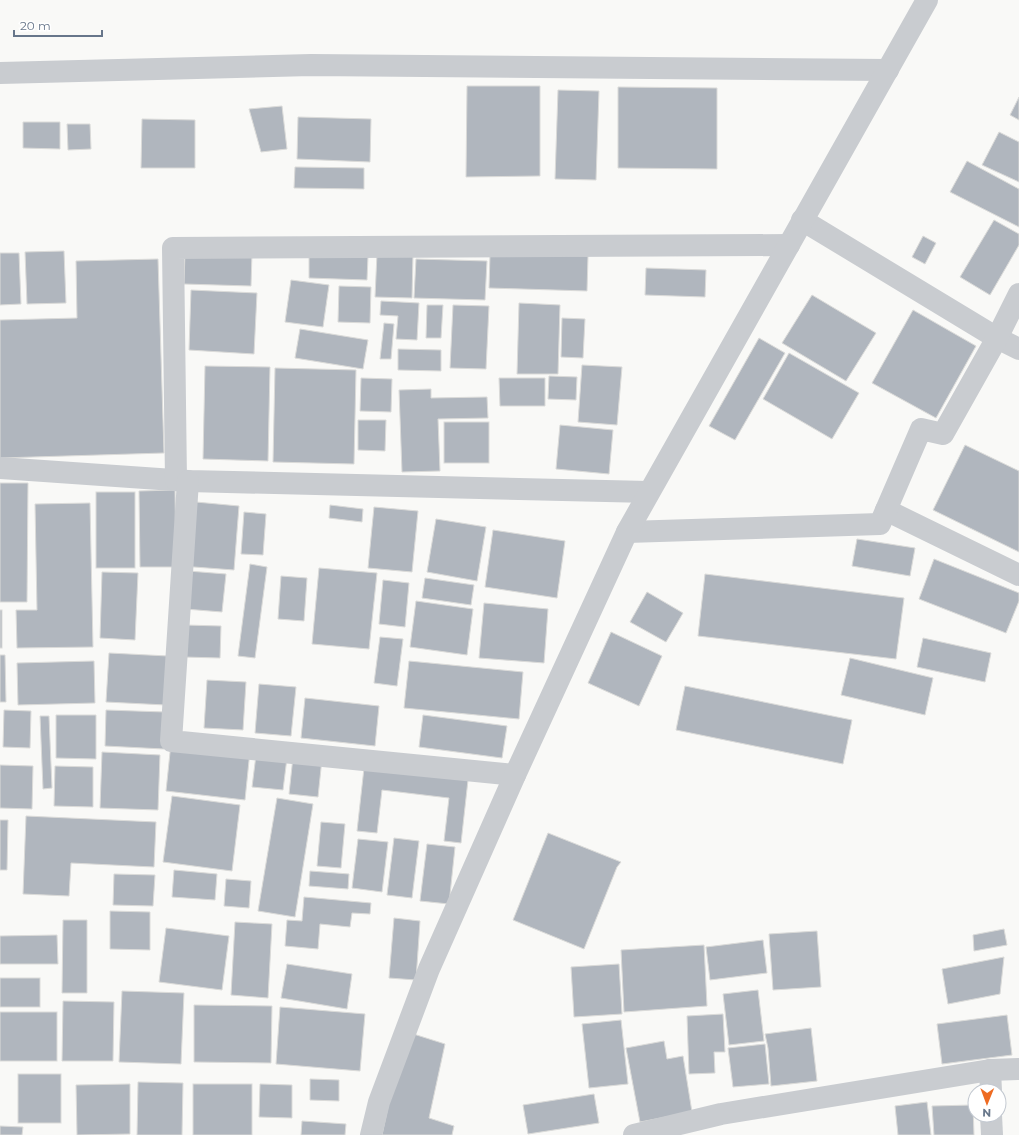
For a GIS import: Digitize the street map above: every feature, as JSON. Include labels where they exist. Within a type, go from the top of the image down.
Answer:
[{"type":"street","points":[[371,1135],[379,1102],[429,969],[515,775],[626,532],[927,0]]},
{"type":"street","points":[[0,73],[311,65],[888,70]]},
{"type":"street","points":[[802,220],[997,338],[1019,349]]},
{"type":"street","points":[[515,775],[172,741],[182,481],[173,248],[788,245]]},
{"type":"street","points":[[626,532],[880,524],[921,429],[943,434],[997,338],[1019,294]]},
{"type":"street","points":[[0,468],[182,481],[649,492]]},
{"type":"street","points":[[886,510],[1019,574]]},
{"type":"street","points":[[634,1135],[721,1114],[990,1080],[1019,1070]]},
{"type":"street","points":[[991,1123],[992,1135]]},
{"type":"building","points":[[467,86],[540,86],[540,176],[466,177]]},
{"type":"building","points":[[618,87],[717,88],[717,169],[618,168]]},
{"type":"building","points":[[558,90],[599,91],[596,180],[555,179]]},
{"type":"building","points":[[1019,97],[1019,120],[1010,115]]},
{"type":"building","points":[[282,106],[287,149],[261,152],[249,109]]},
{"type":"building","points":[[298,117],[371,119],[370,162],[297,159]]},
{"type":"building","points":[[142,119],[195,120],[195,168],[141,168]]},
{"type":"building","points":[[23,122],[60,122],[60,149],[23,148]]},
{"type":"building","points":[[67,124],[90,124],[91,149],[68,150]]},
{"type":"building","points":[[999,132],[1019,142],[1019,182],[982,165]]},
{"type":"building","points":[[967,161],[1019,189],[1019,227],[950,192]]},
{"type":"building","points":[[295,167],[364,168],[364,189],[294,188]]},
{"type":"building","points":[[994,220],[1019,234],[1019,245],[990,295],[960,277]]},
{"type":"building","points":[[923,236],[936,243],[925,264],[912,257]]},
{"type":"building","points":[[64,251],[66,303],[27,304],[25,252]]},
{"type":"building","points":[[185,251],[252,253],[251,286],[184,284]]},
{"type":"building","points":[[0,253],[19,253],[21,304],[0,305]]},
{"type":"building","points":[[377,253],[413,254],[412,298],[375,297]]},
{"type":"building","points":[[309,254],[368,256],[367,280],[309,278]]},
{"type":"building","points":[[490,254],[588,256],[587,291],[489,288]]},
{"type":"building","points":[[158,259],[164,453],[0,458],[0,320],[77,318],[76,261]]},
{"type":"building","points":[[416,259],[487,261],[485,300],[414,298]]},
{"type":"building","points":[[646,268],[706,270],[705,297],[645,295]]},
{"type":"building","points":[[291,280],[329,285],[323,327],[285,322]]},
{"type":"building","points":[[339,286],[371,287],[370,323],[338,322]]},
{"type":"building","points":[[191,290],[257,293],[254,354],[189,350]]},
{"type":"building","points":[[812,295],[876,333],[846,381],[782,343]]},
{"type":"building","points":[[381,301],[419,303],[417,340],[396,339],[398,316],[380,315]]},
{"type":"building","points":[[519,303],[560,305],[558,374],[517,374]]},
{"type":"building","points":[[427,305],[443,305],[441,338],[426,338]]},
{"type":"building","points":[[453,305],[489,306],[486,369],[450,368]]},
{"type":"building","points":[[913,310],[976,346],[936,418],[872,383]]},
{"type":"building","points":[[562,318],[585,319],[583,358],[561,357]]},
{"type":"building","points":[[384,323],[394,324],[391,359],[380,359]]},
{"type":"building","points":[[300,329],[368,340],[363,369],[295,358]]},
{"type":"building","points":[[759,338],[785,353],[735,440],[709,426]]},
{"type":"building","points":[[398,349],[441,350],[441,371],[398,370]]},
{"type":"building","points":[[789,353],[859,393],[832,439],[763,399]]},
{"type":"building","points":[[582,365],[622,367],[617,425],[578,422]]},
{"type":"building","points":[[205,366],[270,367],[268,461],[203,459]]},
{"type":"building","points":[[275,368],[356,370],[354,464],[273,462]]},
{"type":"building","points":[[549,376],[577,377],[576,400],[548,399]]},
{"type":"building","points":[[361,378],[392,379],[391,412],[360,411]]},
{"type":"building","points":[[499,378],[545,378],[545,406],[500,406]]},
{"type":"building","points":[[431,389],[431,398],[487,397],[488,418],[438,419],[440,471],[402,472],[399,390]]},
{"type":"building","points":[[358,420],[386,420],[385,451],[358,450]]},
{"type":"building","points":[[444,422],[489,422],[489,463],[444,463]]},
{"type":"building","points":[[560,425],[613,430],[609,474],[556,469]]},
{"type":"building","points":[[965,445],[1019,471],[1019,552],[933,510]]},
{"type":"building","points":[[0,483],[28,483],[27,602],[0,602]]},
{"type":"building","points":[[175,490],[176,567],[140,567],[139,491]]},
{"type":"building","points":[[96,492],[135,492],[135,568],[96,568]]},
{"type":"building","points":[[185,501],[239,506],[234,570],[181,566]]},
{"type":"building","points":[[90,503],[93,647],[17,648],[16,610],[37,610],[35,504]]},
{"type":"building","points":[[330,505],[363,509],[362,522],[329,518]]},
{"type":"building","points":[[374,507],[418,511],[412,572],[368,568]]},
{"type":"building","points":[[244,512],[266,514],[263,555],[241,554]]},
{"type":"building","points":[[436,519],[486,527],[477,581],[427,572]]},
{"type":"building","points":[[493,530],[565,541],[557,598],[485,587]]},
{"type":"building","points":[[857,539],[915,548],[910,576],[852,566]]},
{"type":"building","points":[[934,559],[1019,593],[1019,601],[1006,633],[919,599]]},
{"type":"building","points":[[250,564],[267,567],[255,658],[238,656]]},
{"type":"building","points":[[319,568],[377,573],[369,649],[312,644]]},
{"type":"building","points":[[188,571],[226,574],[222,612],[185,609]]},
{"type":"building","points":[[102,572],[138,573],[135,640],[100,638]]},
{"type":"building","points":[[705,574],[904,598],[896,659],[698,636]]},
{"type":"building","points":[[281,576],[307,578],[304,621],[278,619]]},
{"type":"building","points":[[425,578],[474,585],[471,605],[422,598]]},
{"type":"building","points":[[383,580],[409,583],[405,627],[379,624]]},
{"type":"building","points":[[647,592],[683,613],[666,642],[630,622]]},
{"type":"building","points":[[416,601],[473,609],[467,655],[410,647]]},
{"type":"building","points":[[484,603],[548,609],[544,663],[479,658]]},
{"type":"building","points":[[0,610],[2,610],[2,648],[0,648]]},
{"type":"building","points":[[185,625],[221,626],[220,658],[184,657]]},
{"type":"building","points":[[611,632],[662,656],[639,706],[588,683]]},
{"type":"building","points":[[380,637],[403,639],[397,686],[374,683]]},
{"type":"building","points":[[923,638],[991,653],[985,682],[917,667]]},
{"type":"building","points":[[109,653],[168,656],[166,705],[106,702]]},
{"type":"building","points":[[0,655],[5,655],[6,702],[0,702]]},
{"type":"building","points":[[850,658],[933,678],[925,715],[841,695]]},
{"type":"building","points":[[94,661],[95,703],[18,705],[17,663]]},
{"type":"building","points":[[409,661],[523,672],[519,719],[404,708]]},
{"type":"building","points":[[207,680],[246,682],[243,730],[204,728]]},
{"type":"building","points":[[259,684],[296,687],[291,736],[255,733]]},
{"type":"building","points":[[685,686],[852,720],[843,764],[676,730]]},
{"type":"building","points":[[305,698],[379,706],[375,746],[301,738]]},
{"type":"building","points":[[4,710],[31,711],[30,748],[3,747]]},
{"type":"building","points":[[106,710],[165,712],[164,749],[105,746]]},
{"type":"building","points":[[56,715],[96,715],[96,759],[56,758]]},
{"type":"building","points":[[423,715],[507,726],[502,758],[419,747]]},
{"type":"building","points":[[40,716],[49,716],[52,788],[43,789]]},
{"type":"building","points":[[171,743],[250,751],[245,800],[166,791]]},
{"type":"building","points":[[102,752],[160,755],[158,810],[100,808]]},
{"type":"building","points":[[256,755],[287,758],[283,790],[252,787]]},
{"type":"building","points":[[293,757],[322,759],[318,797],[289,794]]},
{"type":"building","points":[[0,765],[33,766],[32,809],[0,808]]},
{"type":"building","points":[[55,766],[93,767],[93,807],[54,806]]},
{"type":"building","points":[[364,768],[468,780],[461,843],[444,841],[449,798],[382,790],[377,833],[357,831]]},
{"type":"building","points":[[172,796],[240,805],[232,871],[163,862]]},
{"type":"building","points":[[277,798],[313,804],[295,917],[258,911]]},
{"type":"building","points":[[26,816],[156,822],[154,867],[71,863],[69,896],[23,894]]},
{"type":"building","points":[[0,820],[8,820],[7,870],[0,870]]},
{"type":"building","points":[[321,822],[345,824],[341,868],[317,866]]},
{"type":"building","points":[[548,833],[621,862],[617,867],[584,949],[513,920]]},
{"type":"building","points":[[394,838],[419,841],[412,898],[387,895]]},
{"type":"building","points":[[358,839],[388,842],[382,892],[352,888]]},
{"type":"building","points":[[427,844],[455,847],[449,904],[420,901]]},
{"type":"building","points":[[174,870],[217,874],[215,900],[172,897]]},
{"type":"building","points":[[310,871],[349,874],[348,889],[309,886]]},
{"type":"building","points":[[114,874],[155,875],[153,906],[113,905]]},
{"type":"building","points":[[226,879],[251,881],[249,908],[224,906]]},
{"type":"building","points":[[304,897],[371,903],[370,914],[352,913],[350,927],[320,924],[318,949],[285,946],[287,920],[302,921]]},
{"type":"building","points":[[110,911],[150,912],[150,950],[110,949]]},
{"type":"building","points":[[394,918],[420,921],[416,980],[389,978]]},
{"type":"building","points":[[63,920],[87,920],[87,993],[62,993]]},
{"type":"building","points":[[235,922],[272,924],[268,998],[231,995]]},
{"type":"building","points":[[166,928],[229,936],[222,990],[159,982]]},
{"type":"building","points":[[1004,929],[1007,945],[974,951],[973,935]]},
{"type":"building","points":[[817,931],[821,987],[773,990],[769,934]]},
{"type":"building","points":[[57,935],[58,964],[0,964],[0,936]]},
{"type":"building","points":[[763,940],[767,973],[710,980],[706,947]]},
{"type":"building","points":[[704,945],[707,1006],[624,1012],[621,950]]},
{"type":"building","points":[[1004,957],[1000,994],[948,1004],[942,969]]},
{"type":"building","points":[[287,964],[352,974],[347,1009],[281,998]]},
{"type":"building","points":[[619,964],[622,1014],[574,1017],[571,967]]},
{"type":"building","points":[[0,978],[40,978],[40,1007],[0,1007]]},
{"type":"building","points":[[758,990],[764,1041],[729,1045],[723,994]]},
{"type":"building","points":[[122,991],[184,993],[181,1064],[119,1062]]},
{"type":"building","points":[[63,1001],[114,1002],[113,1061],[62,1061]]},
{"type":"building","points":[[194,1005],[272,1006],[271,1063],[194,1062]]},
{"type":"building","points":[[280,1007],[365,1014],[360,1071],[276,1064]]},
{"type":"building","points":[[0,1012],[57,1012],[57,1061],[0,1061]]},
{"type":"building","points":[[723,1014],[725,1052],[714,1052],[715,1073],[689,1074],[687,1016]]},
{"type":"building","points":[[1007,1015],[1012,1055],[942,1064],[937,1024]]},
{"type":"building","points":[[621,1020],[628,1084],[589,1088],[582,1024]]},
{"type":"building","points":[[811,1028],[817,1081],[771,1086],[768,1048],[765,1034]]},
{"type":"building","points":[[404,1031],[445,1044],[429,1118],[454,1126],[452,1135],[382,1135]]},
{"type":"building","points":[[664,1041],[667,1059],[683,1056],[692,1112],[640,1122],[626,1048]]},
{"type":"building","points":[[765,1044],[769,1084],[733,1087],[728,1048]]},
{"type":"building","points":[[18,1074],[61,1074],[61,1123],[18,1123]]},
{"type":"building","points":[[310,1079],[339,1080],[339,1101],[310,1100]]},
{"type":"building","points":[[138,1082],[183,1083],[182,1135],[137,1135]]},
{"type":"building","points":[[130,1084],[130,1134],[77,1135],[76,1085]]},
{"type":"building","points":[[193,1084],[252,1084],[252,1135],[193,1135]]},
{"type":"building","points":[[260,1084],[292,1085],[292,1118],[259,1117]]},
{"type":"building","points":[[594,1094],[599,1123],[528,1134],[523,1105]]},
{"type":"building","points":[[927,1102],[931,1135],[898,1135],[895,1106]]},
{"type":"building","points":[[967,1105],[967,1123],[974,1123],[974,1135],[934,1135],[932,1106]]},
{"type":"building","points":[[302,1121],[346,1124],[345,1135],[301,1135]]},
{"type":"building","points":[[0,1126],[23,1127],[22,1135],[0,1135]]}]
